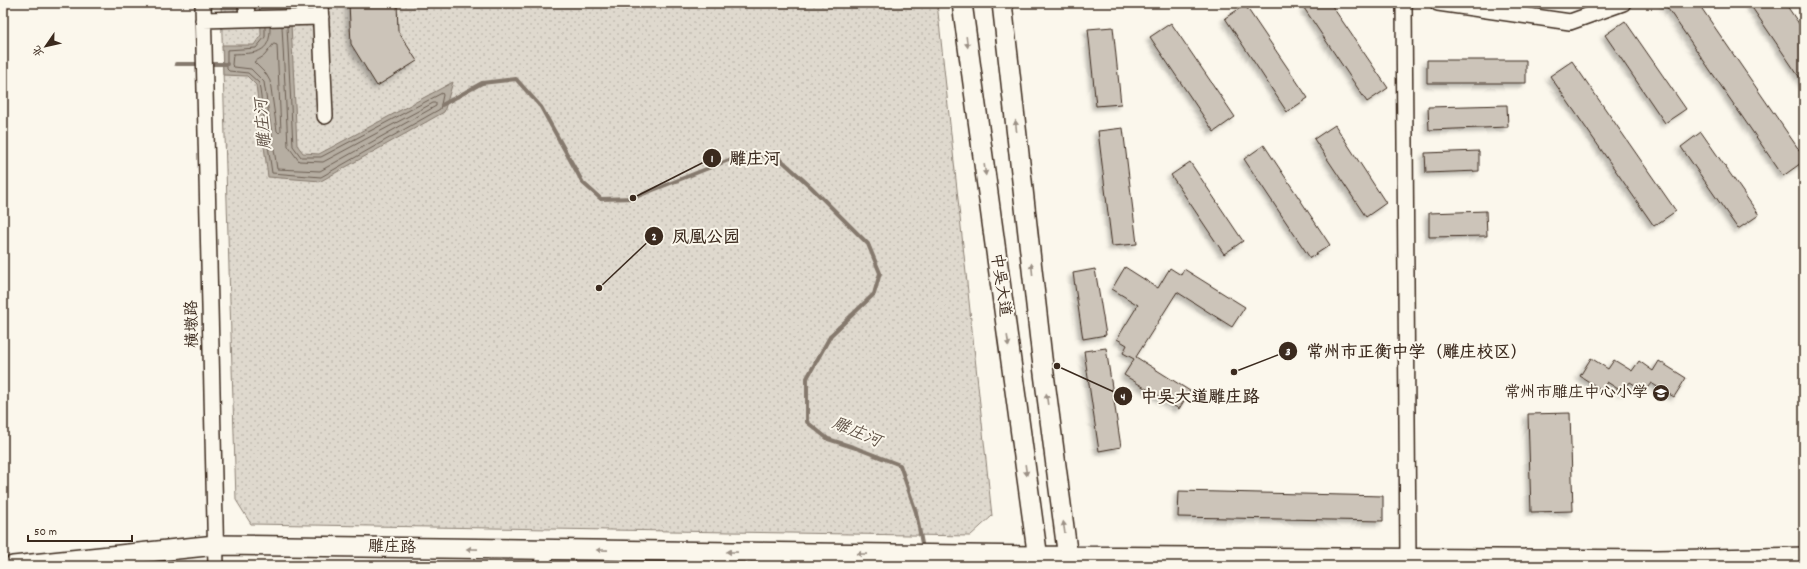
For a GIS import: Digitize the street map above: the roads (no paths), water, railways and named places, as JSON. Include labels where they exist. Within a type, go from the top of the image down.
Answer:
[{"type":"main road","name":"中吴大道","points":[[962,3],[1038,561]]},
{"type":"main road","name":"中吴大道","points":[[1002,3],[1042,358],[1069,560]]},
{"type":"main road","name":"雕庄路","points":[[13,566],[216,545],[547,561],[915,555],[1038,561],[1408,558],[1657,560],[1804,557]]},
{"type":"street","points":[[203,3],[203,20],[251,13],[289,17],[321,10],[325,116]]},
{"type":"street","points":[[1404,3],[1408,558]]},
{"type":"street","points":[[1438,3],[1570,22],[1623,3]]},
{"type":"street","name":"横墩路","points":[[203,20],[216,566]]},
{"type":"water","points":[[260,3],[290,3],[297,145],[303,153],[319,154],[453,82],[444,112],[321,181],[268,177],[256,85],[247,76],[223,75],[222,45],[254,45],[261,35]]},
{"type":"waterway","name":"雕庄河","points":[[176,64],[201,64]]},
{"type":"waterway","name":"雕庄河","points":[[208,64],[227,64]]},
{"type":"waterway","name":"雕庄河","points":[[442,105],[482,83],[516,79],[541,107],[583,183],[601,199],[633,198],[744,154],[779,158],[811,187],[868,244],[880,273],[874,294],[831,335],[807,378],[807,422],[828,439],[900,465],[916,512],[923,549]]},
{"type":"place","name":"雕庄河","points":[[633,198]]},
{"type":"place","name":"凤凰公园","points":[[599,288]]},
{"type":"place","name":"中吴大道雕庄路","points":[[1057,366]]},
{"type":"place","name":"常州市正衡中学（雕庄校区）","points":[[1234,372]]},
{"type":"place","name":"常州市雕庄中心小学","points":[[1661,393]]}]
